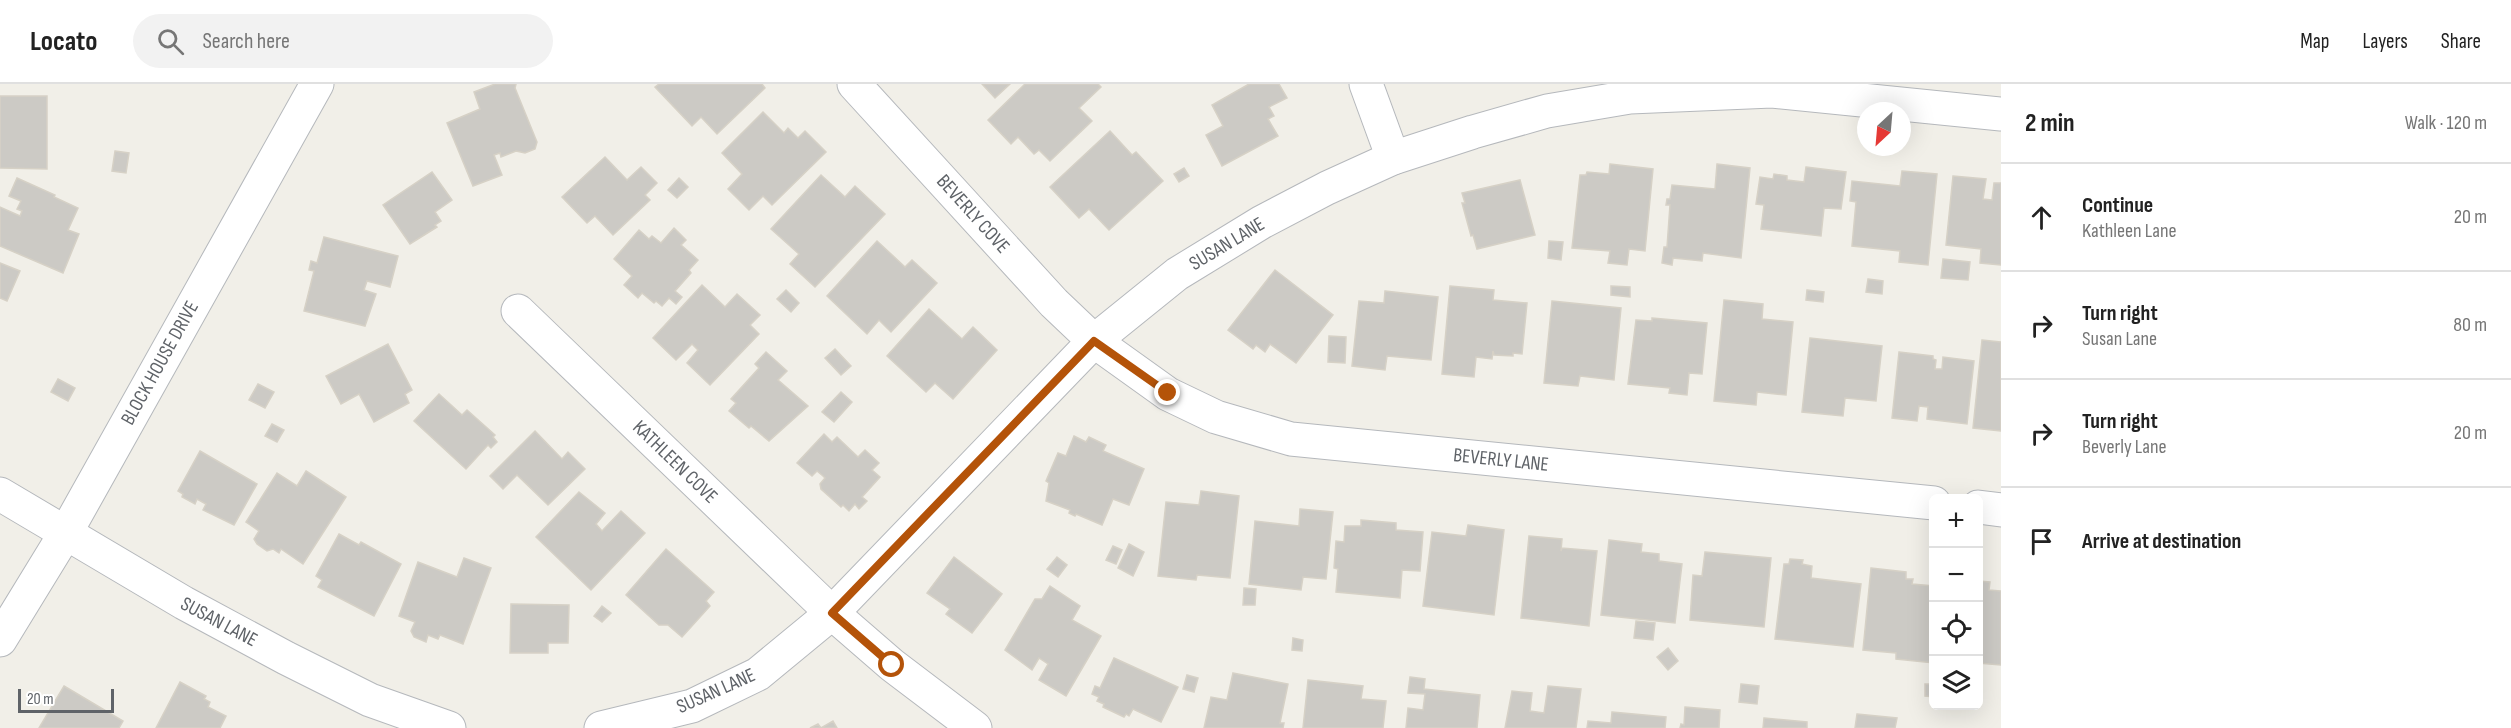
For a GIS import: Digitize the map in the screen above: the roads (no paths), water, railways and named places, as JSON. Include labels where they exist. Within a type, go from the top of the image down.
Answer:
[{"type":"street","name":"BLOCK HOUSE DRIVE","points":[[0,640],[65,534],[317,84]]},
{"type":"street","name":"BEVERLY COVE","points":[[854,84],[1054,303],[1094,341]]},
{"type":"street","points":[[1366,84],[1393,158]]},
{"type":"street","name":"SUSAN LANE","points":[[601,728],[692,706],[758,674],[832,613],[1094,341],[1177,274],[1262,222],[1327,188],[1393,158],[1547,111],[1630,97],[1772,88],[2001,114]]},
{"type":"street","name":"KATHLEEN COVE","points":[[518,311],[832,613],[892,665],[975,728]]},
{"type":"street","name":"BEVERLY LANE","points":[[1094,341],[1168,393],[1216,417],[1291,439],[1929,503]]},
{"type":"street","name":"SUSAN LANE","points":[[0,494],[184,603],[369,700],[449,728]]},
{"type":"street","points":[[1983,508],[2001,510]]}]
